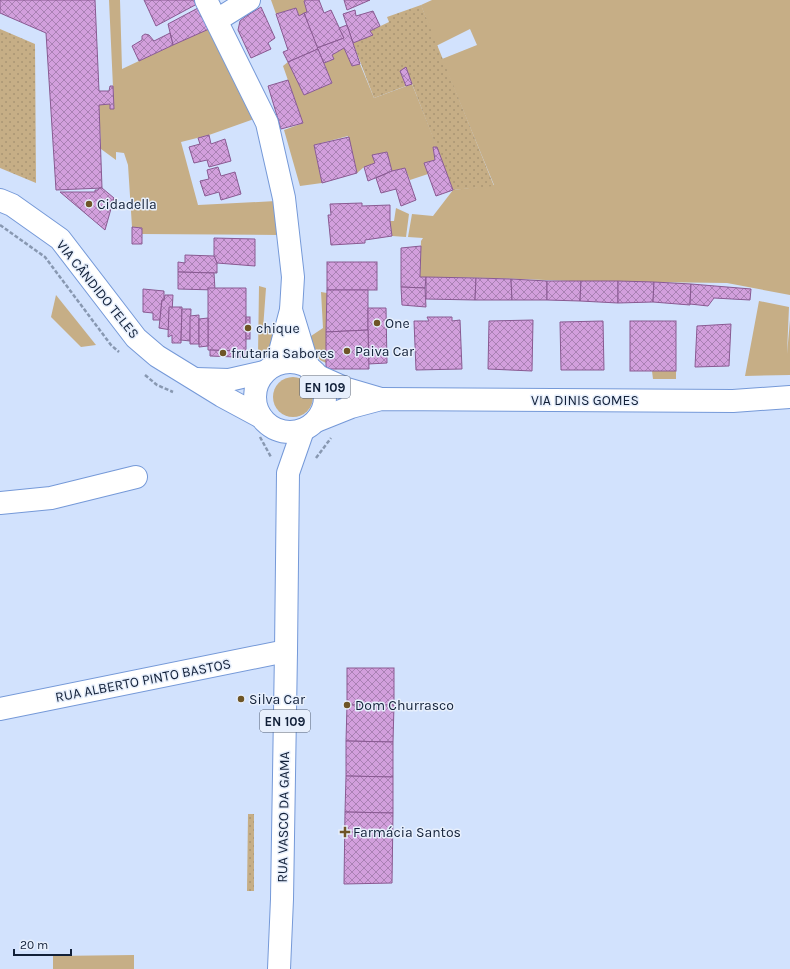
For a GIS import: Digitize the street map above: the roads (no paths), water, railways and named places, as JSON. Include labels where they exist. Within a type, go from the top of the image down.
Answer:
[{"type":"main road","name":"EN 109","points":[[206,0],[267,123],[284,198],[293,277],[291,310],[271,368],[258,383],[255,394],[256,406],[267,422]]},
{"type":"main road","points":[[217,20],[249,0]]},
{"type":"main road","name":"VIA CÂNDIDO TELES","points":[[0,200],[12,205],[60,239],[136,338],[157,356],[267,422]]},
{"type":"main road","name":"EN 109","points":[[291,310],[314,371],[325,387],[326,400],[323,411],[310,425]]},
{"type":"main road","name":"EN 109","points":[[271,368],[288,361],[298,362],[314,371]]},
{"type":"main road","points":[[196,379],[229,380],[271,368]]},
{"type":"main road","name":"VIA DINIS GOMES","points":[[314,371],[346,389],[381,399]]},
{"type":"main road","name":"VIA DINIS GOMES","points":[[310,425],[351,407],[381,399],[733,401],[790,397]]},
{"type":"main road","points":[[267,422],[282,432],[293,432],[310,425]]},
{"type":"main road","name":"RUA VASCO DA GAMA","points":[[267,422],[288,473],[282,892],[279,969]]},
{"type":"main road","name":"RUA VASCO DA GAMA","points":[[288,473],[310,425]]},
{"type":"main road","points":[[0,503],[51,498],[136,477]]},
{"type":"main road","name":"RUA ALBERTO PINTO BASTOS","points":[[0,709],[286,651]]},
{"type":"place","name":"Cidadella","points":[[89,204]]},
{"type":"place","name":"One","points":[[377,323]]},
{"type":"place","name":"chique","points":[[248,328]]},
{"type":"place","name":"Paiva Car","points":[[347,351]]},
{"type":"place","name":"frutaria Sabores","points":[[223,353]]},
{"type":"place","name":"Silva Car","points":[[241,699]]},
{"type":"place","name":"Dom Churrasco","points":[[347,705]]},
{"type":"place","name":"Farmácia Santos","points":[[345,832]]}]
